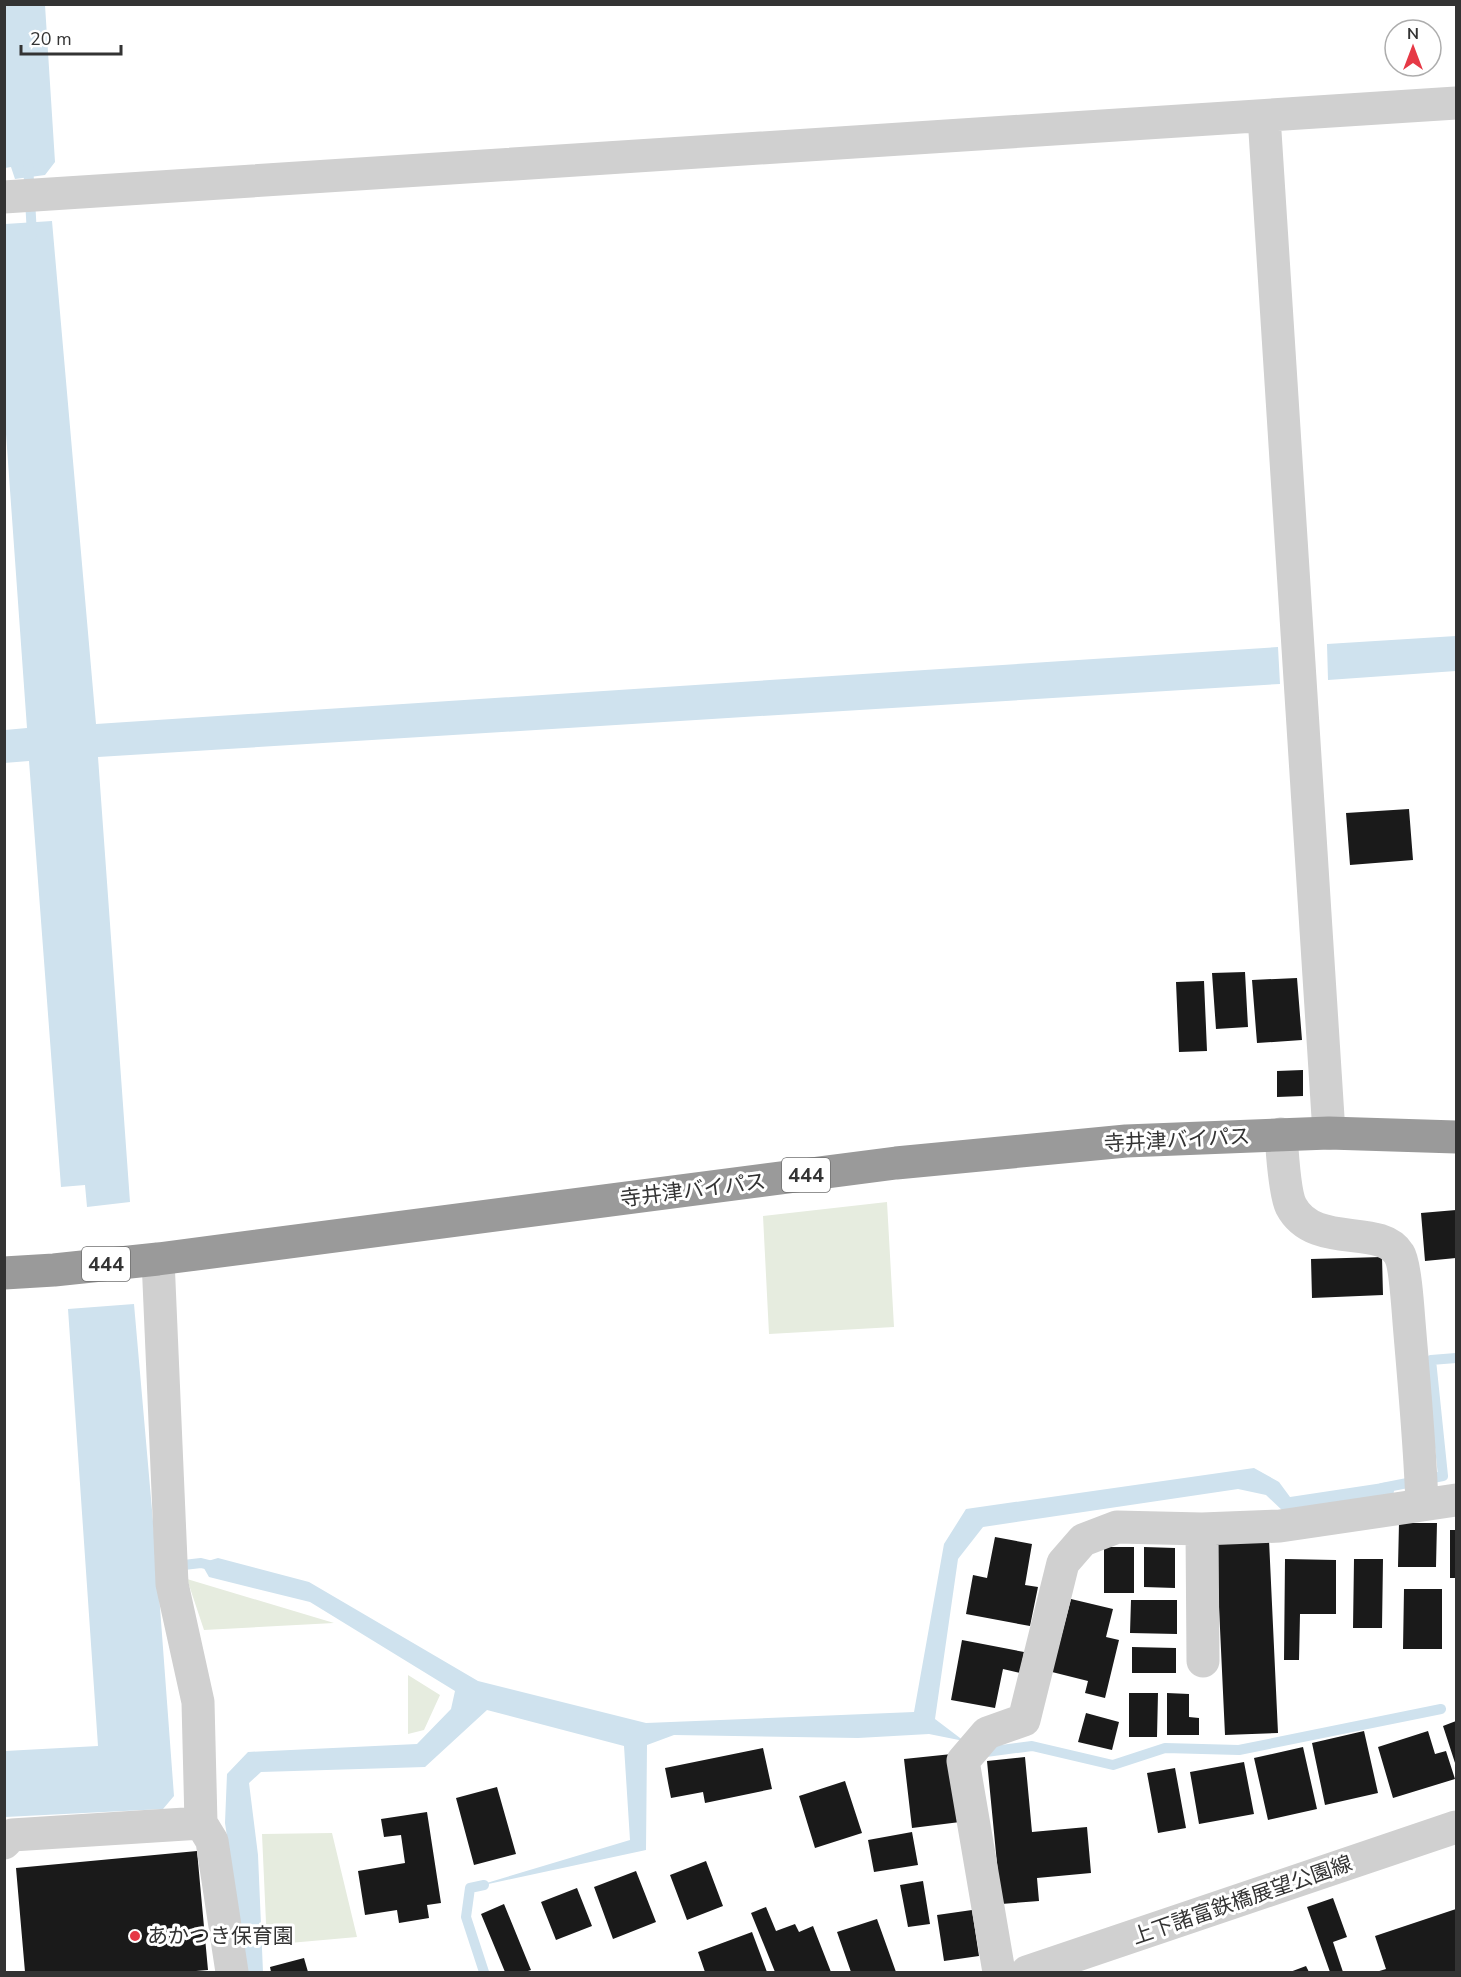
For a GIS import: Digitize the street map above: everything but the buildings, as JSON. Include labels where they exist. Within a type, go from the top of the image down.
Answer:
[{"type":"highway","name":"寺井津バイパス","points":[[4,1273],[158,1259],[896,1164],[1126,1141],[1329,1133],[1456,1137]]},
{"type":"street","points":[[19,196],[1456,103]]},
{"type":"street","points":[[1264,116],[1329,1133]]},
{"type":"street","points":[[1281,1134],[1291,1205],[1303,1221],[1326,1232],[1386,1241],[1400,1255],[1407,1295],[1422,1504]]},
{"type":"street","points":[[158,1259],[172,1569],[198,1702],[201,1823],[212,1841],[232,1972]]},
{"type":"street","points":[[999,1972],[963,1761],[987,1733],[1024,1720],[1063,1563],[1083,1540],[1117,1527],[1202,1529],[1280,1526],[1456,1500]]},
{"type":"street","points":[[1202,1529],[1203,1661]]},
{"type":"street","points":[[4,1843],[12,1835],[201,1823]]},
{"type":"street","name":"上下諸富鉄橋展望公園線","points":[[1027,1972],[1456,1827]]},
{"type":"shaded area","points":[[887,1202],[894,1327],[769,1334],[763,1216]]},
{"type":"shaded area","points":[[187,1579],[334,1623],[204,1630]]},
{"type":"shaded area","points":[[408,1675],[440,1695],[424,1730],[408,1734]]},
{"type":"shaded area","points":[[332,1833],[357,1937],[267,1945],[262,1834]]},
{"type":"water","points":[[5,4],[45,5],[55,162],[45,175],[15,179],[11,167],[5,168]]},
{"type":"water","points":[[52,221],[96,724],[1278,647],[1280,684],[98,757],[130,1202],[87,1207],[85,1185],[61,1187],[29,761],[4,763],[5,730],[27,728],[5,420],[5,224]]},
{"type":"water","points":[[1456,636],[1456,671],[1328,680],[1327,644]]},
{"type":"water","points":[[134,1304],[174,1796],[163,1809],[5,1817],[5,1751],[98,1746],[68,1309]]},
{"type":"water","points":[[1254,1468],[1279,1482],[1290,1497],[1396,1481],[1393,1496],[1284,1512],[1266,1495],[1238,1489],[983,1527],[958,1559],[935,1719],[964,1741],[929,1734],[858,1738],[674,1735],[647,1745],[646,1850],[470,1888],[630,1840],[624,1746],[487,1710],[425,1767],[261,1772],[249,1783],[258,1855],[263,1972],[247,1972],[225,1823],[227,1774],[248,1752],[417,1744],[451,1709],[455,1691],[310,1602],[209,1577],[201,1563],[218,1558],[309,1582],[478,1681],[646,1723],[914,1712],[944,1544],[966,1509]]},
{"type":"waterway","points":[[28,164],[32,235]]},
{"type":"waterway","points":[[1382,1488],[1443,1476],[1431,1360],[1456,1358]]},
{"type":"waterway","points":[[175,1566],[201,1563],[213,1566]]},
{"type":"waterway","points":[[986,1752],[1032,1746],[1113,1765],[1165,1748],[1239,1750],[1441,1709]]},
{"type":"waterway","points":[[484,1885],[470,1888],[466,1917],[484,1972]]},
{"type":"place","name":"あかつき保育園","points":[[135,1936]]}]
